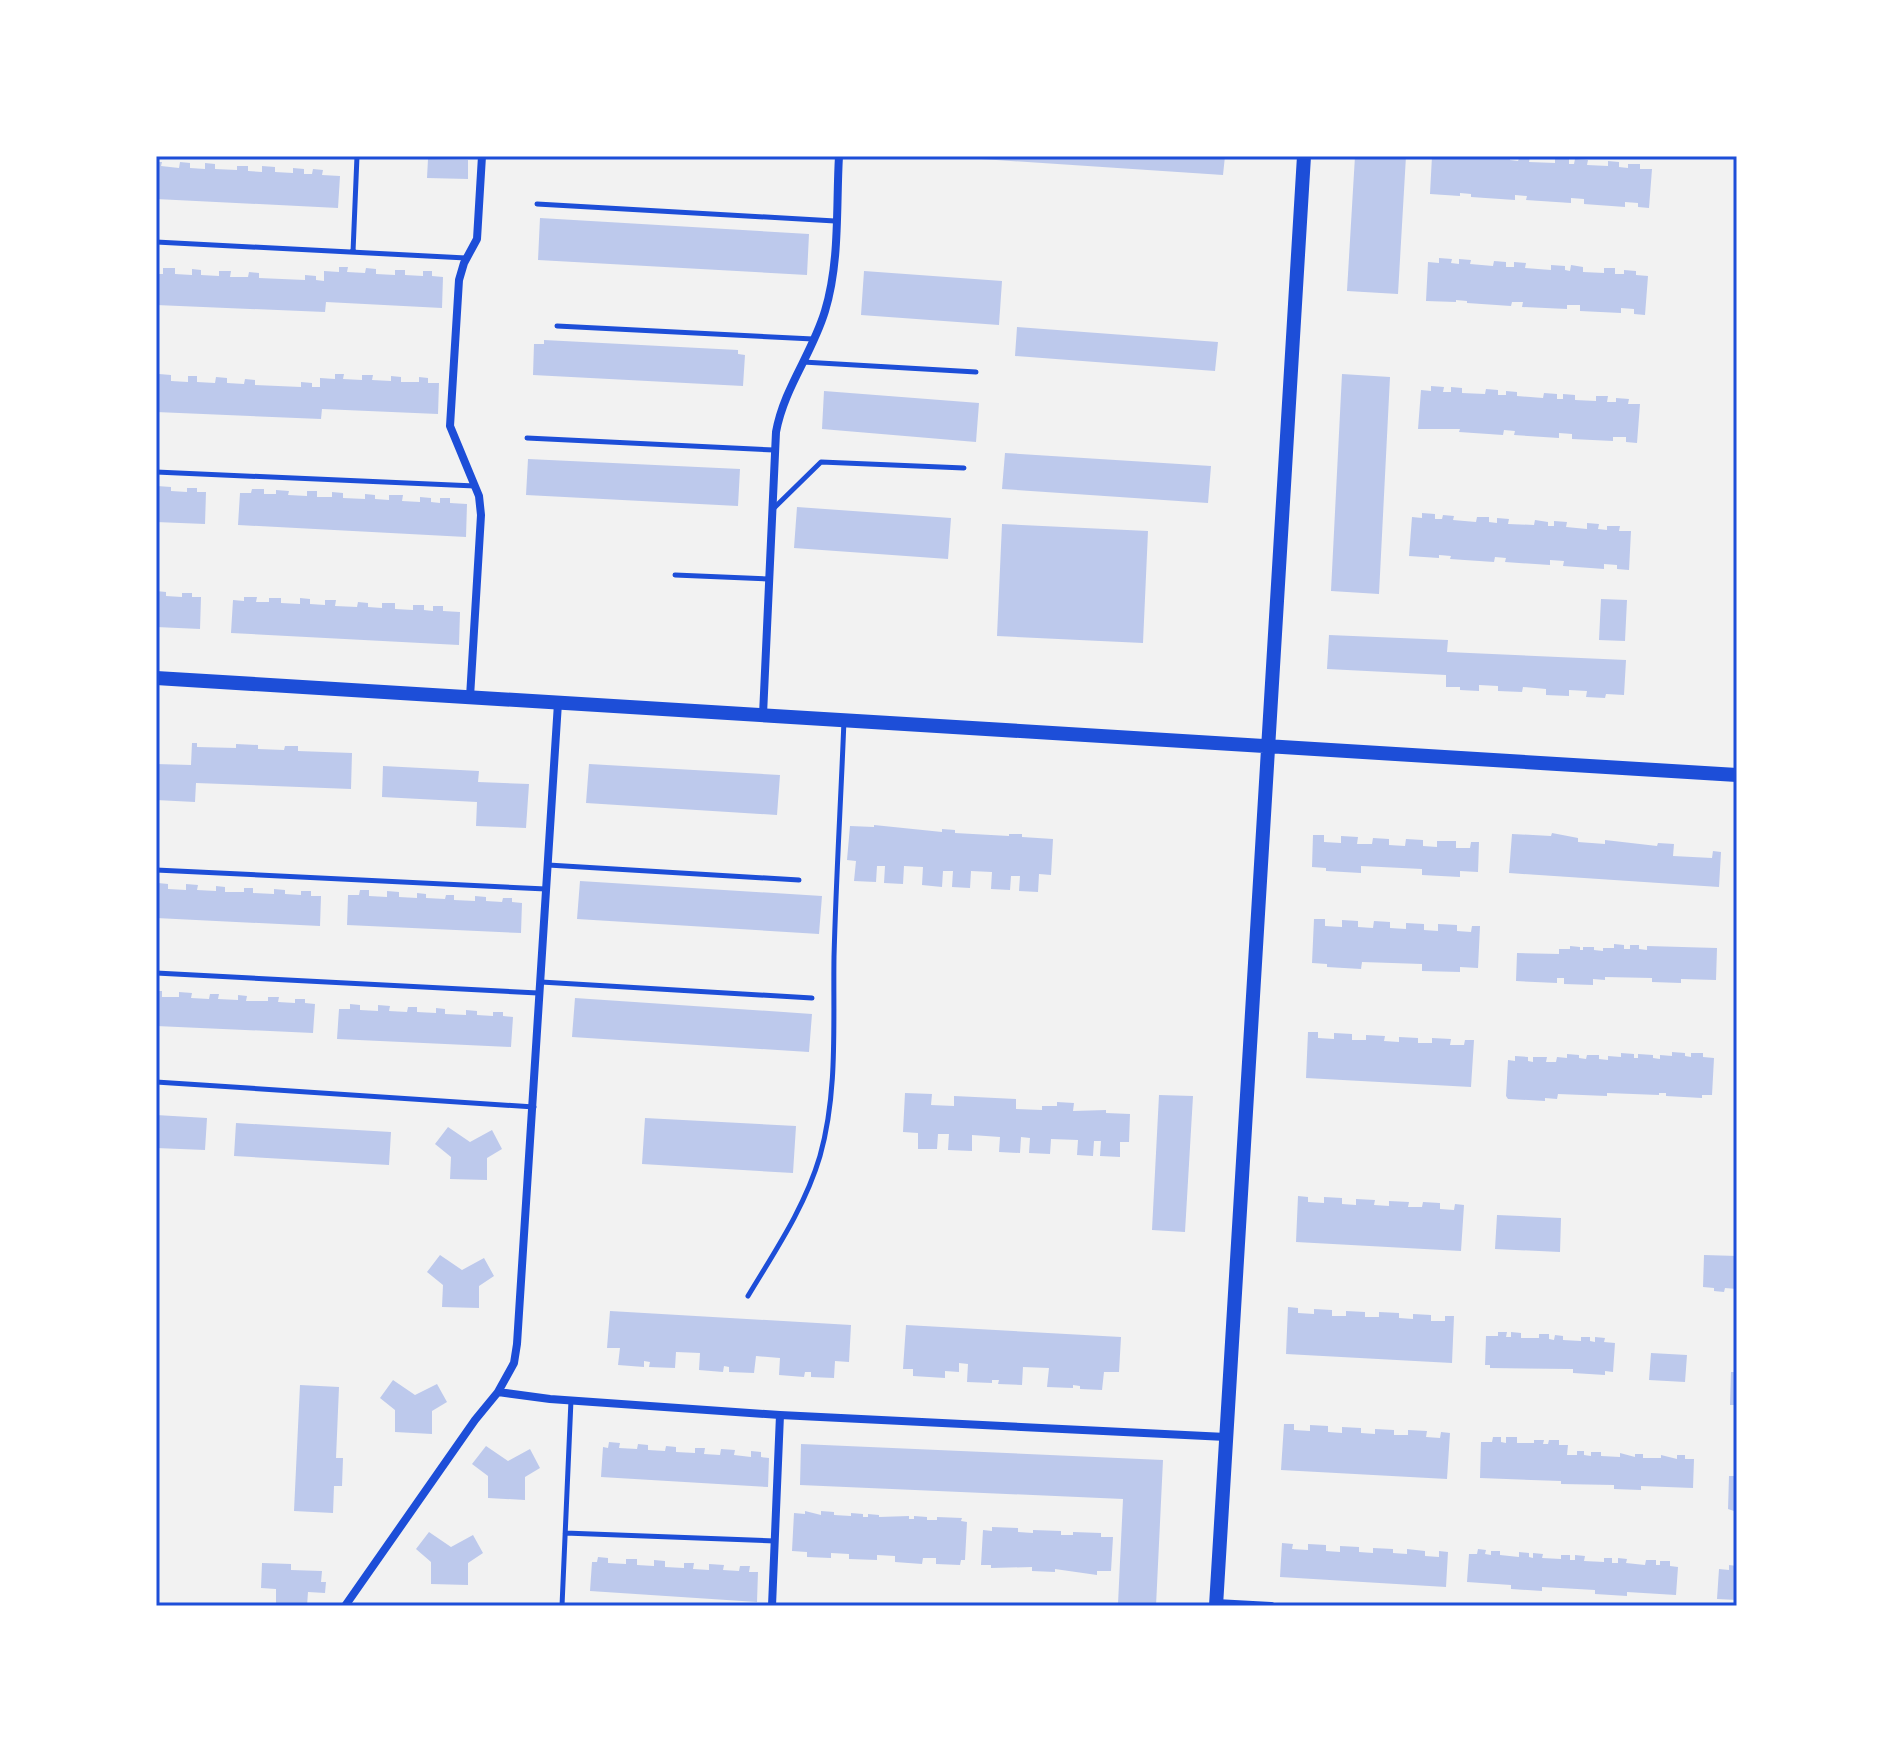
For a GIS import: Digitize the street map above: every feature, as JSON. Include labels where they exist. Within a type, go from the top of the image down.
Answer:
[{"type":"main road","points":[[1216,1604],[1304,156]]},
{"type":"main road","points":[[156,678],[1737,775]]},
{"type":"street","points":[[470,697],[481,515],[475,486],[450,426],[459,280],[477,239],[482,156]]},
{"type":"street","points":[[763,715],[779,413],[824,316],[832,285],[839,156]]},
{"type":"street","points":[[345,1606],[475,1420],[498,1392],[514,1363],[534,1107],[558,703]]},
{"type":"street","points":[[498,1392],[780,1415],[1226,1437]]},
{"type":"street","points":[[772,1606],[780,1415]]},
{"type":"street","points":[[1216,1604],[1271,1606]]},
{"type":"lane","points":[[353,252],[357,156]]},
{"type":"lane","points":[[537,204],[835,221]]},
{"type":"lane","points":[[156,242],[467,258]]},
{"type":"lane","points":[[557,326],[813,339]]},
{"type":"lane","points":[[802,362],[976,372]]},
{"type":"lane","points":[[527,438],[775,450]]},
{"type":"lane","points":[[773,509],[821,462],[964,468]]},
{"type":"lane","points":[[156,472],[475,486]]},
{"type":"lane","points":[[675,575],[769,579]]},
{"type":"lane","points":[[748,1296],[811,1185],[831,1096],[844,720]]},
{"type":"lane","points":[[548,865],[799,880]]},
{"type":"lane","points":[[156,870],[547,889]]},
{"type":"lane","points":[[156,973],[541,993]]},
{"type":"lane","points":[[541,982],[812,998]]},
{"type":"lane","points":[[156,1082],[534,1107]]},
{"type":"lane","points":[[562,1606],[571,1400]]},
{"type":"lane","points":[[565,1533],[775,1541]]},
{"type":"building","points":[[968,156],[1225,156],[1223,175]]},
{"type":"building","points":[[1355,156],[1406,156],[1398,294],[1347,291]]},
{"type":"building","points":[[1432,156],[1497,159],[1497,156],[1510,156],[1510,160],[1518,161],[1520,156],[1530,157],[1529,162],[1555,163],[1555,159],[1569,159],[1569,164],[1574,164],[1575,159],[1588,160],[1587,165],[1608,166],[1608,161],[1619,162],[1619,167],[1628,168],[1628,164],[1640,164],[1640,169],[1652,169],[1649,208],[1625,202],[1625,207],[1584,204],[1584,199],[1571,198],[1571,203],[1526,200],[1527,196],[1515,195],[1515,200],[1471,197],[1471,194],[1460,193],[1460,196],[1430,194]]},
{"type":"building","points":[[428,159],[468,160],[468,179],[427,178]]},
{"type":"building","points":[[156,162],[162,162],[161,166],[179,168],[180,162],[190,163],[190,168],[205,169],[205,163],[215,164],[215,169],[237,170],[237,166],[248,166],[248,171],[262,172],[262,166],[275,167],[275,172],[293,173],[293,168],[304,169],[304,174],[312,174],[313,169],[323,170],[322,175],[340,176],[338,208],[156,199]]},
{"type":"building","points":[[540,218],[809,234],[807,275],[538,260]]},
{"type":"building","points":[[1439,258],[1452,259],[1451,263],[1459,264],[1459,259],[1471,260],[1470,264],[1493,266],[1494,261],[1506,262],[1506,267],[1514,267],[1514,262],[1526,263],[1525,268],[1551,270],[1551,265],[1565,266],[1565,270],[1570,271],[1571,265],[1583,267],[1583,272],[1604,273],[1604,268],[1615,268],[1615,274],[1624,274],[1624,270],[1636,271],[1636,275],[1648,276],[1645,315],[1634,314],[1634,309],[1621,308],[1621,313],[1580,311],[1580,305],[1567,305],[1567,309],[1522,307],[1523,302],[1512,302],[1511,306],[1456,300],[1426,301],[1428,262],[1439,263]]},
{"type":"building","points":[[339,267],[348,267],[347,272],[365,273],[366,268],[376,269],[376,274],[395,275],[395,270],[405,270],[405,275],[423,276],[423,271],[432,271],[432,276],[443,277],[442,308],[326,302],[325,312],[156,305],[156,274],[163,274],[163,268],[175,268],[175,274],[192,275],[192,269],[201,270],[201,275],[219,276],[219,271],[231,271],[230,277],[248,277],[249,272],[259,273],[259,278],[305,280],[305,275],[324,281],[324,271],[339,272]]},
{"type":"building","points":[[864,271],[1002,281],[999,325],[861,315]]},
{"type":"building","points":[[1017,327],[1218,342],[1215,371],[1015,356]]},
{"type":"building","points":[[544,340],[738,350],[738,354],[745,355],[743,386],[533,375],[534,344],[544,344]]},
{"type":"building","points":[[159,374],[171,375],[171,381],[188,382],[188,376],[197,376],[197,382],[215,383],[216,377],[227,378],[227,383],[244,384],[245,379],[255,380],[255,385],[301,387],[301,382],[320,387],[320,378],[335,379],[335,374],[344,374],[343,379],[362,380],[362,375],[373,375],[372,380],[391,381],[391,376],[401,377],[401,382],[419,382],[419,377],[428,378],[428,383],[439,383],[438,414],[322,409],[321,419],[156,412],[156,380],[159,380]]},
{"type":"building","points":[[1342,374],[1390,377],[1379,594],[1331,591]]},
{"type":"building","points":[[1431,386],[1444,387],[1443,392],[1451,392],[1451,387],[1462,388],[1462,393],[1485,394],[1486,389],[1498,390],[1498,395],[1506,395],[1506,391],[1517,392],[1517,396],[1543,398],[1544,393],[1557,394],[1557,399],[1563,399],[1563,394],[1575,395],[1575,400],[1596,401],[1596,396],[1608,396],[1607,402],[1616,402],[1616,398],[1629,399],[1628,404],[1640,404],[1637,443],[1626,442],[1626,437],[1613,437],[1613,441],[1572,439],[1572,434],[1559,433],[1559,438],[1514,435],[1515,431],[1504,430],[1503,435],[1459,432],[1460,429],[1418,429],[1421,390],[1431,391]]},
{"type":"building","points":[[824,391],[979,403],[976,442],[822,429]]},
{"type":"building","points":[[1005,453],[1211,466],[1208,503],[1002,489]]},
{"type":"building","points":[[528,459],[740,469],[738,506],[526,495]]},
{"type":"building","points":[[157,486],[171,487],[171,491],[187,492],[187,488],[197,488],[197,492],[206,492],[205,524],[156,522]]},
{"type":"building","points":[[252,489],[264,489],[264,494],[276,494],[276,490],[289,491],[288,495],[307,496],[307,491],[317,491],[317,497],[332,497],[332,492],[343,493],[343,498],[365,499],[365,494],[375,495],[375,499],[389,500],[389,495],[403,495],[402,501],[420,502],[420,497],[440,503],[440,498],[450,498],[450,503],[467,504],[466,537],[238,525],[240,493],[251,493]]},
{"type":"building","points":[[797,507],[951,518],[948,559],[794,548]]},
{"type":"building","points":[[1422,513],[1435,514],[1435,519],[1442,519],[1443,515],[1454,516],[1453,520],[1476,522],[1477,517],[1489,517],[1489,522],[1497,523],[1497,518],[1509,519],[1508,524],[1534,525],[1535,520],[1548,522],[1548,526],[1554,526],[1554,521],[1567,522],[1566,527],[1587,529],[1587,523],[1599,524],[1598,529],[1607,530],[1607,526],[1620,526],[1619,531],[1631,531],[1629,570],[1604,564],[1604,569],[1563,566],[1564,561],[1550,560],[1550,565],[1505,562],[1506,558],[1495,557],[1494,562],[1450,559],[1451,556],[1439,555],[1439,558],[1409,556],[1412,517],[1422,518]]},
{"type":"building","points":[[1002,524],[1148,531],[1143,643],[997,636]]},
{"type":"building","points":[[156,591],[166,592],[166,596],[182,597],[182,593],[192,593],[192,597],[201,597],[200,629],[156,627]]},
{"type":"building","points":[[244,597],[257,597],[256,602],[281,598],[281,603],[300,604],[300,598],[310,599],[310,604],[325,605],[325,600],[336,600],[335,606],[357,607],[358,602],[368,603],[368,607],[382,608],[382,603],[395,603],[395,609],[413,610],[413,605],[424,605],[424,610],[433,611],[433,606],[443,606],[443,611],[460,612],[459,645],[231,633],[233,600],[244,601]]},
{"type":"building","points":[[1601,599],[1627,600],[1625,641],[1599,640]]},
{"type":"building","points":[[1329,635],[1448,640],[1447,652],[1626,660],[1624,695],[1586,697],[1587,691],[1569,690],[1569,696],[1546,695],[1546,689],[1523,687],[1522,692],[1498,691],[1498,686],[1479,685],[1479,691],[1460,690],[1460,687],[1446,687],[1446,675],[1327,669]]},
{"type":"building","points":[[192,743],[197,743],[197,747],[236,748],[236,744],[284,750],[285,746],[298,746],[298,751],[352,753],[351,789],[196,783],[195,802],[156,800],[156,764],[191,765]]},
{"type":"building","points":[[589,764],[780,775],[777,815],[586,803]]},
{"type":"building","points":[[383,766],[479,771],[478,782],[529,784],[526,828],[476,826],[477,802],[382,797]]},
{"type":"building","points":[[874,825],[942,832],[942,829],[955,830],[955,833],[1022,834],[1022,837],[1053,839],[1051,875],[1039,874],[1038,892],[1019,891],[1020,876],[1011,876],[1010,890],[991,889],[992,872],[971,871],[970,888],[952,887],[953,871],[943,871],[942,887],[922,885],[923,867],[904,866],[903,884],[884,883],[885,866],[877,866],[876,882],[854,881],[856,861],[847,860],[850,826]]},
{"type":"building","points":[[1552,833],[1578,838],[1578,842],[1605,844],[1605,840],[1657,846],[1658,843],[1674,844],[1673,856],[1712,858],[1713,851],[1721,852],[1719,887],[1509,873],[1512,834],[1551,836]]},
{"type":"building","points":[[1313,835],[1324,835],[1324,842],[1341,843],[1341,836],[1358,837],[1357,844],[1372,844],[1373,838],[1389,839],[1389,845],[1405,846],[1406,839],[1423,840],[1423,846],[1437,847],[1437,841],[1456,841],[1456,848],[1470,848],[1471,842],[1479,842],[1478,872],[1460,871],[1460,877],[1422,875],[1422,869],[1361,866],[1361,873],[1326,871],[1326,868],[1312,867]]},
{"type":"building","points":[[580,881],[822,896],[819,934],[577,919]]},
{"type":"building","points":[[158,883],[168,884],[168,889],[186,890],[186,884],[198,885],[197,890],[216,891],[216,886],[225,887],[225,892],[244,892],[244,888],[253,888],[253,893],[274,894],[274,889],[285,890],[285,894],[301,895],[301,891],[311,891],[311,896],[321,896],[320,926],[156,918]]},
{"type":"building","points":[[360,890],[369,890],[369,896],[387,897],[387,891],[399,892],[399,897],[417,898],[417,893],[426,894],[426,898],[445,899],[446,895],[454,895],[454,900],[475,901],[475,896],[486,897],[486,901],[502,902],[503,898],[512,898],[512,902],[522,903],[521,933],[347,925],[348,895],[359,895]]},
{"type":"building","points":[[1314,919],[1325,919],[1325,926],[1342,927],[1342,920],[1358,921],[1358,927],[1373,928],[1374,921],[1390,922],[1390,928],[1406,929],[1406,923],[1424,924],[1424,930],[1438,931],[1438,924],[1457,925],[1457,931],[1471,932],[1472,926],[1480,926],[1478,968],[1460,967],[1460,972],[1422,971],[1422,964],[1362,962],[1361,969],[1312,963]]},
{"type":"building","points":[[1614,944],[1624,945],[1624,949],[1639,945],[1639,949],[1647,950],[1647,946],[1717,948],[1716,980],[1681,979],[1681,983],[1652,982],[1652,978],[1605,977],[1605,980],[1593,979],[1593,985],[1564,984],[1564,978],[1557,978],[1557,983],[1516,981],[1517,953],[1559,954],[1559,949],[1570,949],[1570,946],[1580,947],[1580,950],[1594,947],[1594,950],[1603,951],[1603,948],[1614,948]]},
{"type":"building","points":[[156,991],[162,991],[162,997],[179,997],[179,992],[192,993],[191,998],[209,999],[210,994],[219,994],[218,999],[238,1000],[238,995],[247,996],[246,1001],[268,1001],[268,997],[279,997],[278,1002],[295,1003],[295,999],[305,999],[305,1003],[315,1004],[313,1033],[156,1026]]},
{"type":"building","points":[[575,998],[812,1014],[809,1052],[572,1037]]},
{"type":"building","points":[[350,1004],[360,1005],[360,1010],[378,1011],[378,1005],[390,1006],[389,1011],[407,1012],[408,1007],[417,1007],[417,1012],[436,1013],[436,1008],[445,1009],[445,1014],[466,1015],[466,1010],[477,1011],[477,1015],[493,1016],[493,1012],[503,1012],[503,1016],[513,1017],[511,1047],[337,1039],[339,1009],[350,1009]]},
{"type":"building","points":[[1308,1032],[1318,1032],[1318,1038],[1334,1039],[1334,1033],[1352,1034],[1352,1040],[1366,1040],[1366,1035],[1385,1036],[1384,1041],[1399,1042],[1399,1037],[1418,1038],[1418,1043],[1432,1043],[1432,1038],[1451,1039],[1450,1045],[1464,1045],[1465,1040],[1474,1040],[1471,1087],[1306,1078]]},
{"type":"building","points":[[1672,1052],[1691,1057],[1691,1053],[1703,1053],[1703,1057],[1714,1058],[1712,1095],[1702,1095],[1702,1098],[1666,1096],[1666,1093],[1607,1093],[1607,1096],[1558,1094],[1557,1099],[1545,1098],[1545,1101],[1508,1099],[1506,1096],[1508,1060],[1515,1061],[1515,1056],[1528,1057],[1528,1061],[1533,1062],[1533,1057],[1547,1057],[1546,1062],[1556,1062],[1557,1057],[1567,1058],[1567,1054],[1586,1059],[1587,1055],[1599,1055],[1599,1059],[1608,1060],[1608,1056],[1621,1057],[1621,1053],[1634,1054],[1634,1058],[1638,1058],[1638,1054],[1660,1059],[1660,1055],[1672,1056]]},
{"type":"building","points":[[905,1093],[932,1094],[931,1105],[954,1106],[954,1096],[1016,1099],[1016,1109],[1042,1110],[1042,1106],[1057,1106],[1057,1102],[1074,1103],[1073,1111],[1106,1110],[1106,1113],[1130,1114],[1129,1142],[1120,1142],[1120,1157],[1100,1156],[1101,1141],[1094,1141],[1093,1156],[1077,1155],[1078,1140],[1051,1139],[1050,1154],[1029,1153],[1030,1138],[1021,1137],[1020,1153],[999,1152],[1000,1137],[972,1135],[972,1151],[948,1150],[949,1134],[938,1134],[937,1149],[918,1149],[918,1133],[903,1132]]},
{"type":"building","points":[[1159,1095],[1193,1096],[1185,1232],[1152,1230]]},
{"type":"building","points":[[156,1115],[207,1118],[205,1150],[156,1148]]},
{"type":"building","points":[[645,1118],[796,1126],[793,1173],[642,1164]]},
{"type":"building","points":[[236,1123],[391,1132],[389,1165],[234,1156]]},
{"type":"building","points":[[448,1127],[470,1142],[492,1130],[502,1149],[487,1158],[487,1180],[450,1179],[451,1157],[435,1144]]},
{"type":"building","points":[[1298,1196],[1308,1197],[1308,1202],[1324,1203],[1324,1197],[1342,1198],[1342,1204],[1356,1205],[1356,1199],[1375,1200],[1374,1205],[1389,1206],[1389,1201],[1409,1202],[1408,1207],[1422,1207],[1423,1202],[1440,1203],[1440,1209],[1454,1210],[1455,1204],[1464,1205],[1461,1251],[1296,1242]]},
{"type":"building","points":[[1497,1215],[1561,1218],[1560,1252],[1495,1249]]},
{"type":"building","points":[[440,1255],[462,1270],[484,1258],[494,1276],[479,1286],[479,1308],[442,1307],[443,1285],[427,1272]]},
{"type":"building","points":[[1704,1255],[1737,1256],[1737,1289],[1725,1288],[1724,1292],[1703,1287]]},
{"type":"building","points":[[1288,1307],[1298,1308],[1298,1313],[1314,1314],[1314,1309],[1332,1310],[1332,1316],[1346,1316],[1346,1311],[1365,1312],[1365,1317],[1379,1317],[1379,1312],[1399,1313],[1399,1318],[1413,1319],[1413,1314],[1431,1315],[1431,1321],[1445,1321],[1445,1316],[1454,1316],[1452,1363],[1286,1354]]},
{"type":"building","points":[[610,1311],[851,1325],[849,1362],[835,1361],[834,1378],[811,1377],[811,1372],[805,1372],[804,1377],[779,1375],[780,1358],[756,1356],[754,1373],[729,1372],[729,1367],[724,1366],[723,1372],[699,1370],[700,1353],[676,1352],[675,1368],[649,1367],[650,1362],[644,1361],[644,1367],[618,1365],[620,1348],[607,1348]]},
{"type":"building","points":[[906,1325],[1121,1337],[1119,1372],[1104,1372],[1102,1390],[1080,1389],[1080,1386],[1073,1385],[1073,1388],[1047,1387],[1049,1368],[1023,1367],[1022,1385],[998,1384],[999,1380],[992,1380],[992,1383],[967,1382],[968,1364],[959,1363],[959,1372],[945,1371],[945,1378],[913,1376],[913,1369],[903,1369]]},
{"type":"building","points":[[1498,1332],[1507,1332],[1506,1337],[1511,1337],[1511,1332],[1521,1333],[1521,1338],[1539,1338],[1539,1334],[1549,1334],[1549,1339],[1554,1340],[1555,1335],[1563,1336],[1563,1340],[1581,1341],[1581,1337],[1590,1337],[1590,1341],[1595,1342],[1595,1337],[1605,1338],[1604,1342],[1615,1343],[1613,1372],[1605,1371],[1605,1375],[1573,1373],[1573,1369],[1490,1368],[1490,1365],[1485,1365],[1486,1336],[1498,1336]]},
{"type":"building","points":[[1651,1353],[1687,1355],[1685,1382],[1649,1380]]},
{"type":"building","points":[[1731,1372],[1737,1372],[1737,1405],[1730,1405]]},
{"type":"building","points":[[393,1380],[415,1395],[437,1384],[447,1402],[432,1411],[432,1434],[395,1432],[395,1410],[380,1398]]},
{"type":"building","points":[[300,1385],[339,1387],[336,1458],[343,1458],[342,1486],[334,1486],[333,1513],[294,1511]]},
{"type":"building","points":[[1284,1424],[1294,1424],[1294,1430],[1310,1431],[1310,1425],[1328,1426],[1328,1432],[1342,1433],[1342,1427],[1361,1428],[1361,1433],[1375,1434],[1375,1429],[1394,1430],[1394,1435],[1408,1435],[1408,1430],[1427,1431],[1426,1437],[1440,1438],[1441,1432],[1450,1433],[1447,1479],[1281,1470]]},
{"type":"building","points":[[1493,1437],[1501,1437],[1501,1442],[1506,1443],[1506,1437],[1517,1437],[1517,1443],[1544,1440],[1543,1444],[1548,1444],[1549,1440],[1559,1440],[1559,1445],[1568,1445],[1567,1455],[1584,1451],[1584,1455],[1591,1456],[1591,1452],[1601,1452],[1601,1456],[1620,1457],[1620,1453],[1635,1457],[1635,1454],[1643,1454],[1643,1458],[1661,1458],[1661,1455],[1677,1459],[1677,1455],[1685,1455],[1685,1459],[1694,1459],[1693,1488],[1641,1486],[1641,1490],[1614,1489],[1614,1485],[1480,1478],[1481,1442],[1492,1442]]},
{"type":"building","points":[[609,1442],[620,1443],[619,1448],[637,1449],[638,1444],[648,1445],[648,1450],[665,1451],[666,1446],[676,1447],[676,1452],[695,1453],[695,1448],[705,1448],[704,1454],[720,1455],[721,1449],[735,1450],[734,1455],[751,1457],[751,1451],[761,1452],[761,1457],[769,1458],[768,1487],[601,1477],[603,1447],[608,1448]]},
{"type":"building","points":[[801,1444],[1163,1460],[1156,1606],[1118,1604],[1123,1499],[800,1485]]},
{"type":"building","points":[[486,1446],[508,1461],[530,1449],[540,1468],[525,1477],[525,1500],[488,1498],[488,1476],[472,1464]]},
{"type":"building","points":[[1729,1476],[1737,1476],[1737,1512],[1728,1509]]},
{"type":"building","points":[[805,1511],[821,1515],[821,1511],[834,1512],[834,1515],[863,1514],[863,1517],[868,1517],[868,1514],[879,1517],[909,1516],[909,1519],[914,1519],[914,1516],[927,1517],[927,1520],[937,1520],[937,1517],[962,1518],[961,1521],[967,1522],[965,1560],[961,1560],[960,1565],[936,1564],[936,1558],[923,1558],[922,1564],[895,1562],[895,1556],[877,1555],[877,1560],[849,1559],[849,1554],[831,1553],[831,1558],[807,1557],[807,1552],[792,1551],[794,1513],[805,1514]]},
{"type":"building","points":[[992,1527],[1018,1528],[1018,1532],[1033,1533],[1033,1530],[1061,1531],[1061,1535],[1101,1533],[1101,1537],[1113,1537],[1111,1571],[1097,1571],[1097,1575],[981,1565],[983,1530],[992,1531]]},
{"type":"building","points":[[429,1532],[451,1547],[473,1535],[483,1553],[468,1563],[468,1585],[431,1584],[431,1562],[416,1549]]},
{"type":"building","points":[[1282,1543],[1293,1544],[1292,1549],[1308,1550],[1308,1544],[1326,1545],[1326,1551],[1340,1552],[1340,1546],[1359,1547],[1359,1552],[1373,1553],[1373,1548],[1393,1549],[1393,1553],[1407,1554],[1407,1549],[1425,1551],[1425,1556],[1439,1557],[1439,1551],[1448,1552],[1446,1587],[1280,1577]]},
{"type":"building","points":[[1478,1549],[1486,1550],[1485,1554],[1491,1555],[1491,1551],[1519,1557],[1519,1552],[1529,1553],[1529,1557],[1533,1558],[1533,1553],[1543,1554],[1542,1558],[1561,1559],[1561,1555],[1570,1555],[1570,1560],[1575,1560],[1575,1555],[1585,1556],[1584,1561],[1604,1562],[1604,1558],[1612,1558],[1612,1563],[1618,1563],[1618,1558],[1627,1559],[1626,1563],[1645,1565],[1646,1560],[1656,1560],[1656,1565],[1660,1565],[1660,1561],[1670,1561],[1670,1566],[1678,1567],[1676,1595],[1627,1592],[1627,1596],[1595,1594],[1595,1590],[1542,1587],[1542,1591],[1467,1582],[1469,1554],[1477,1554]]},
{"type":"building","points":[[598,1557],[608,1558],[608,1563],[626,1564],[626,1559],[637,1559],[637,1565],[654,1566],[654,1560],[665,1561],[665,1567],[684,1568],[684,1563],[694,1563],[693,1569],[709,1570],[709,1564],[724,1565],[723,1570],[739,1571],[740,1566],[750,1566],[749,1572],[758,1572],[757,1602],[590,1591],[592,1562],[597,1562]]},
{"type":"building","points":[[262,1563],[291,1564],[291,1570],[322,1571],[321,1582],[326,1582],[325,1593],[308,1592],[307,1606],[276,1606],[276,1589],[261,1588]]},
{"type":"building","points":[[1729,1565],[1737,1566],[1737,1600],[1717,1599],[1719,1569],[1729,1570]]}]
